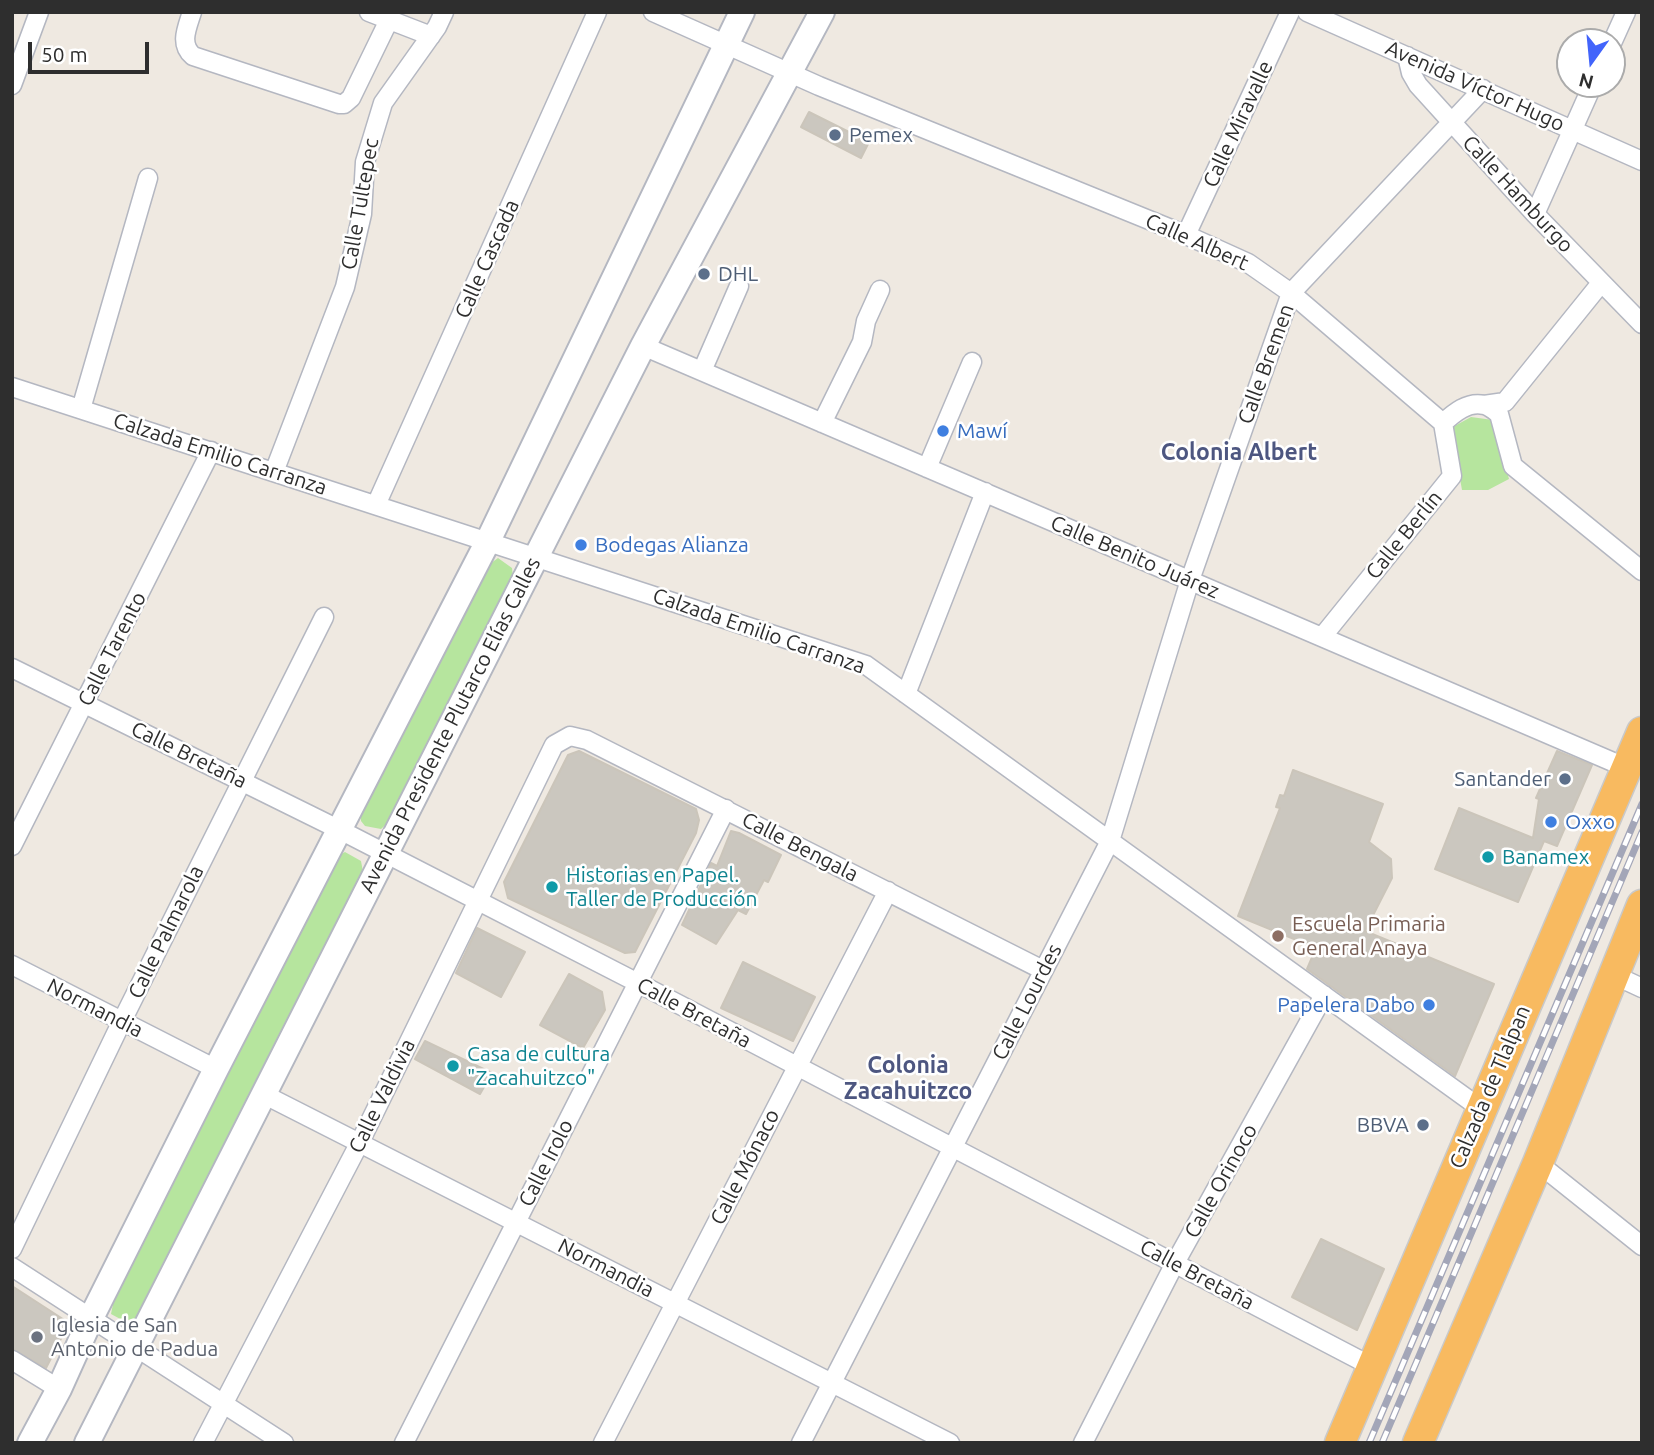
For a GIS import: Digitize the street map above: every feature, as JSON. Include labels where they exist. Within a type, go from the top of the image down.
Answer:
[{"type":"highway","name":"Calzada de Tlalpan","points":[[1340,1443],[1480,1108],[1642,732]]},
{"type":"highway","points":[[1418,1443],[1538,1163],[1642,905]]},
{"type":"main road","points":[[30,1443],[216,1069],[488,541],[742,12]]},
{"type":"main road","name":"Avenida Presidente Plutarco Elías Calles","points":[[87,1443],[643,346],[822,12]]},
{"type":"street","points":[[12,85],[39,12]]},
{"type":"street","points":[[192,12],[184,37],[193,56],[338,104],[348,101],[355,92],[389,20]]},
{"type":"street","points":[[369,12],[389,20],[437,25]]},
{"type":"street","name":"Calle Cascada","points":[[376,505],[597,12]]},
{"type":"street","name":"Calle Albert","points":[[653,12],[789,73],[1186,235],[1248,263],[1291,293],[1443,423]]},
{"type":"street","name":"Calle Miravalle","points":[[1186,235],[1290,12]]},
{"type":"street","name":"Avenida Víctor Hugo","points":[[1307,12],[1642,161]]},
{"type":"street","points":[[1619,28],[1626,12]]},
{"type":"street","name":"Calle Tultepec","points":[[274,472],[345,287],[362,214],[365,162],[372,133],[383,103],[437,25]]},
{"type":"street","name":"Calle Hamburgo","points":[[1407,56],[1411,73],[1418,85],[1535,214],[1642,324]]},
{"type":"street","name":"Calle Bremen","points":[[1189,580],[1291,293],[1483,89]]},
{"type":"street","points":[[1535,214],[1587,98]]},
{"type":"street","points":[[81,409],[148,178]]},
{"type":"street","points":[[1443,423],[1462,408],[1505,402],[1601,283]]},
{"type":"street","points":[[702,371],[739,286]]},
{"type":"street","points":[[822,423],[862,342],[866,321],[880,290]]},
{"type":"street","name":"Calle Benito Juárez","points":[[643,346],[1627,768]]},
{"type":"street","points":[[927,468],[972,362]]},
{"type":"street","name":"Calzada Emilio Carranza","points":[[12,387],[866,665],[1480,1108]]},
{"type":"street","points":[[1484,405],[1499,414],[1513,466],[1642,571]]},
{"type":"street","name":"Calle Berlín","points":[[1322,637],[1452,476],[1443,423]]},
{"type":"street","name":"Calle Tarento","points":[[12,846],[211,451]]},
{"type":"street","points":[[906,694],[985,492]]},
{"type":"street","name":"Calle Lourdes","points":[[802,1443],[1110,841],[1189,580]]},
{"type":"street","name":"Calle Palmarola","points":[[12,1249],[122,1021],[324,617]]},
{"type":"street","name":"Calle Bretaña","points":[[12,668],[241,780],[638,983],[1371,1367]]},
{"type":"street","name":"Calle Bengala","points":[[554,745],[570,736],[587,740],[1043,970]]},
{"type":"street","name":"Calle Valdivia","points":[[203,1443],[360,1142],[554,745]]},
{"type":"street","name":"Calle Irolo","points":[[404,1443],[726,809]]},
{"type":"street","name":"Calle Mónaco","points":[[603,1443],[888,891]]},
{"type":"street","name":"Normandia","points":[[12,965],[216,1069]]},
{"type":"street","points":[[1614,975],[1642,988]]},
{"type":"street","name":"Calle Orinoco","points":[[1083,1443],[1175,1263],[1324,995]]},
{"type":"street","name":"Normandia","points":[[263,1094],[950,1443]]},
{"type":"street","points":[[1538,1163],[1642,1246]]},
{"type":"street","points":[[12,1267],[284,1443]]},
{"type":"street","points":[[12,1360],[59,1389]]},
{"type":"green space","points":[[1471,417],[1493,420],[1509,479],[1488,490],[1462,490],[1451,428]]},
{"type":"green space","points":[[498,558],[512,568],[513,576],[392,819],[381,829],[365,826],[361,821],[361,808],[483,569]]},
{"type":"green space","points":[[345,852],[361,861],[363,872],[252,1095],[136,1318],[124,1321],[111,1314],[115,1294],[336,857]]},
{"type":"building","name":"Pemex","points":[[809,112],[869,142],[861,158],[801,127]]},
{"type":"building","points":[[579,751],[696,809],[699,820],[696,833],[635,952],[625,953],[508,898],[504,882],[568,755]]},
{"type":"building","name":"Banamex","points":[[1557,751],[1592,765],[1557,846],[1544,841],[1518,902],[1435,869],[1459,808],[1533,838],[1539,799],[1536,798]]},
{"type":"building","points":[[1293,770],[1383,804],[1369,842],[1391,859],[1392,878],[1365,931],[1494,984],[1455,1076],[1307,969],[1316,948],[1238,916],[1280,808],[1276,807],[1280,795],[1284,796]]},
{"type":"building","points":[[731,831],[781,855],[768,882],[764,880],[746,914],[738,910],[716,944],[682,925],[711,863],[717,866]]},
{"type":"building","points":[[477,928],[525,952],[501,997],[456,973]]},
{"type":"building","points":[[743,962],[815,997],[793,1041],[721,1008]]},
{"type":"building","points":[[569,974],[602,992],[605,1010],[583,1048],[540,1025]]},
{"type":"building","name":"Casa de cultura \"Zacahuitzco\"","points":[[425,1041],[492,1073],[480,1094],[415,1059]]},
{"type":"building","points":[[1321,1239],[1384,1269],[1357,1330],[1292,1297]]},
{"type":"building","name":"Iglesia de San Antonio de Padua","points":[[12,1286],[69,1323],[46,1368],[12,1349]]},
{"type":"railway","points":[[1369,1443],[1642,804]]},
{"type":"railway","points":[[1382,1443],[1642,832]]},
{"type":"place","name":"Pemex","points":[[835,135]]},
{"type":"place","name":"DHL","points":[[704,274]]},
{"type":"place","name":"Mawí","points":[[943,431]]},
{"type":"place","name":"Bodegas Alianza","points":[[581,545]]},
{"type":"place","name":"Santander","points":[[1565,779]]},
{"type":"place","name":"Oxxo","points":[[1551,822]]},
{"type":"place","name":"Banamex","points":[[1488,857]]},
{"type":"place","name":"Historias en Papel. Taller de Producción","points":[[552,887]]},
{"type":"place","name":"Escuela Primaria General Anaya","points":[[1278,936]]},
{"type":"place","name":"Papelera Dabo","points":[[1429,1005]]},
{"type":"place","name":"Casa de cultura \"Zacahuitzco\"","points":[[453,1066]]},
{"type":"place","name":"BBVA","points":[[1423,1125]]},
{"type":"place","name":"Iglesia de San Antonio de Padua","points":[[37,1337]]},
{"type":"district","name":"Colonia Albert","points":[[1239,452]]},
{"type":"district","name":"Colonia Zacahuitzco","points":[[908,1078]]}]
